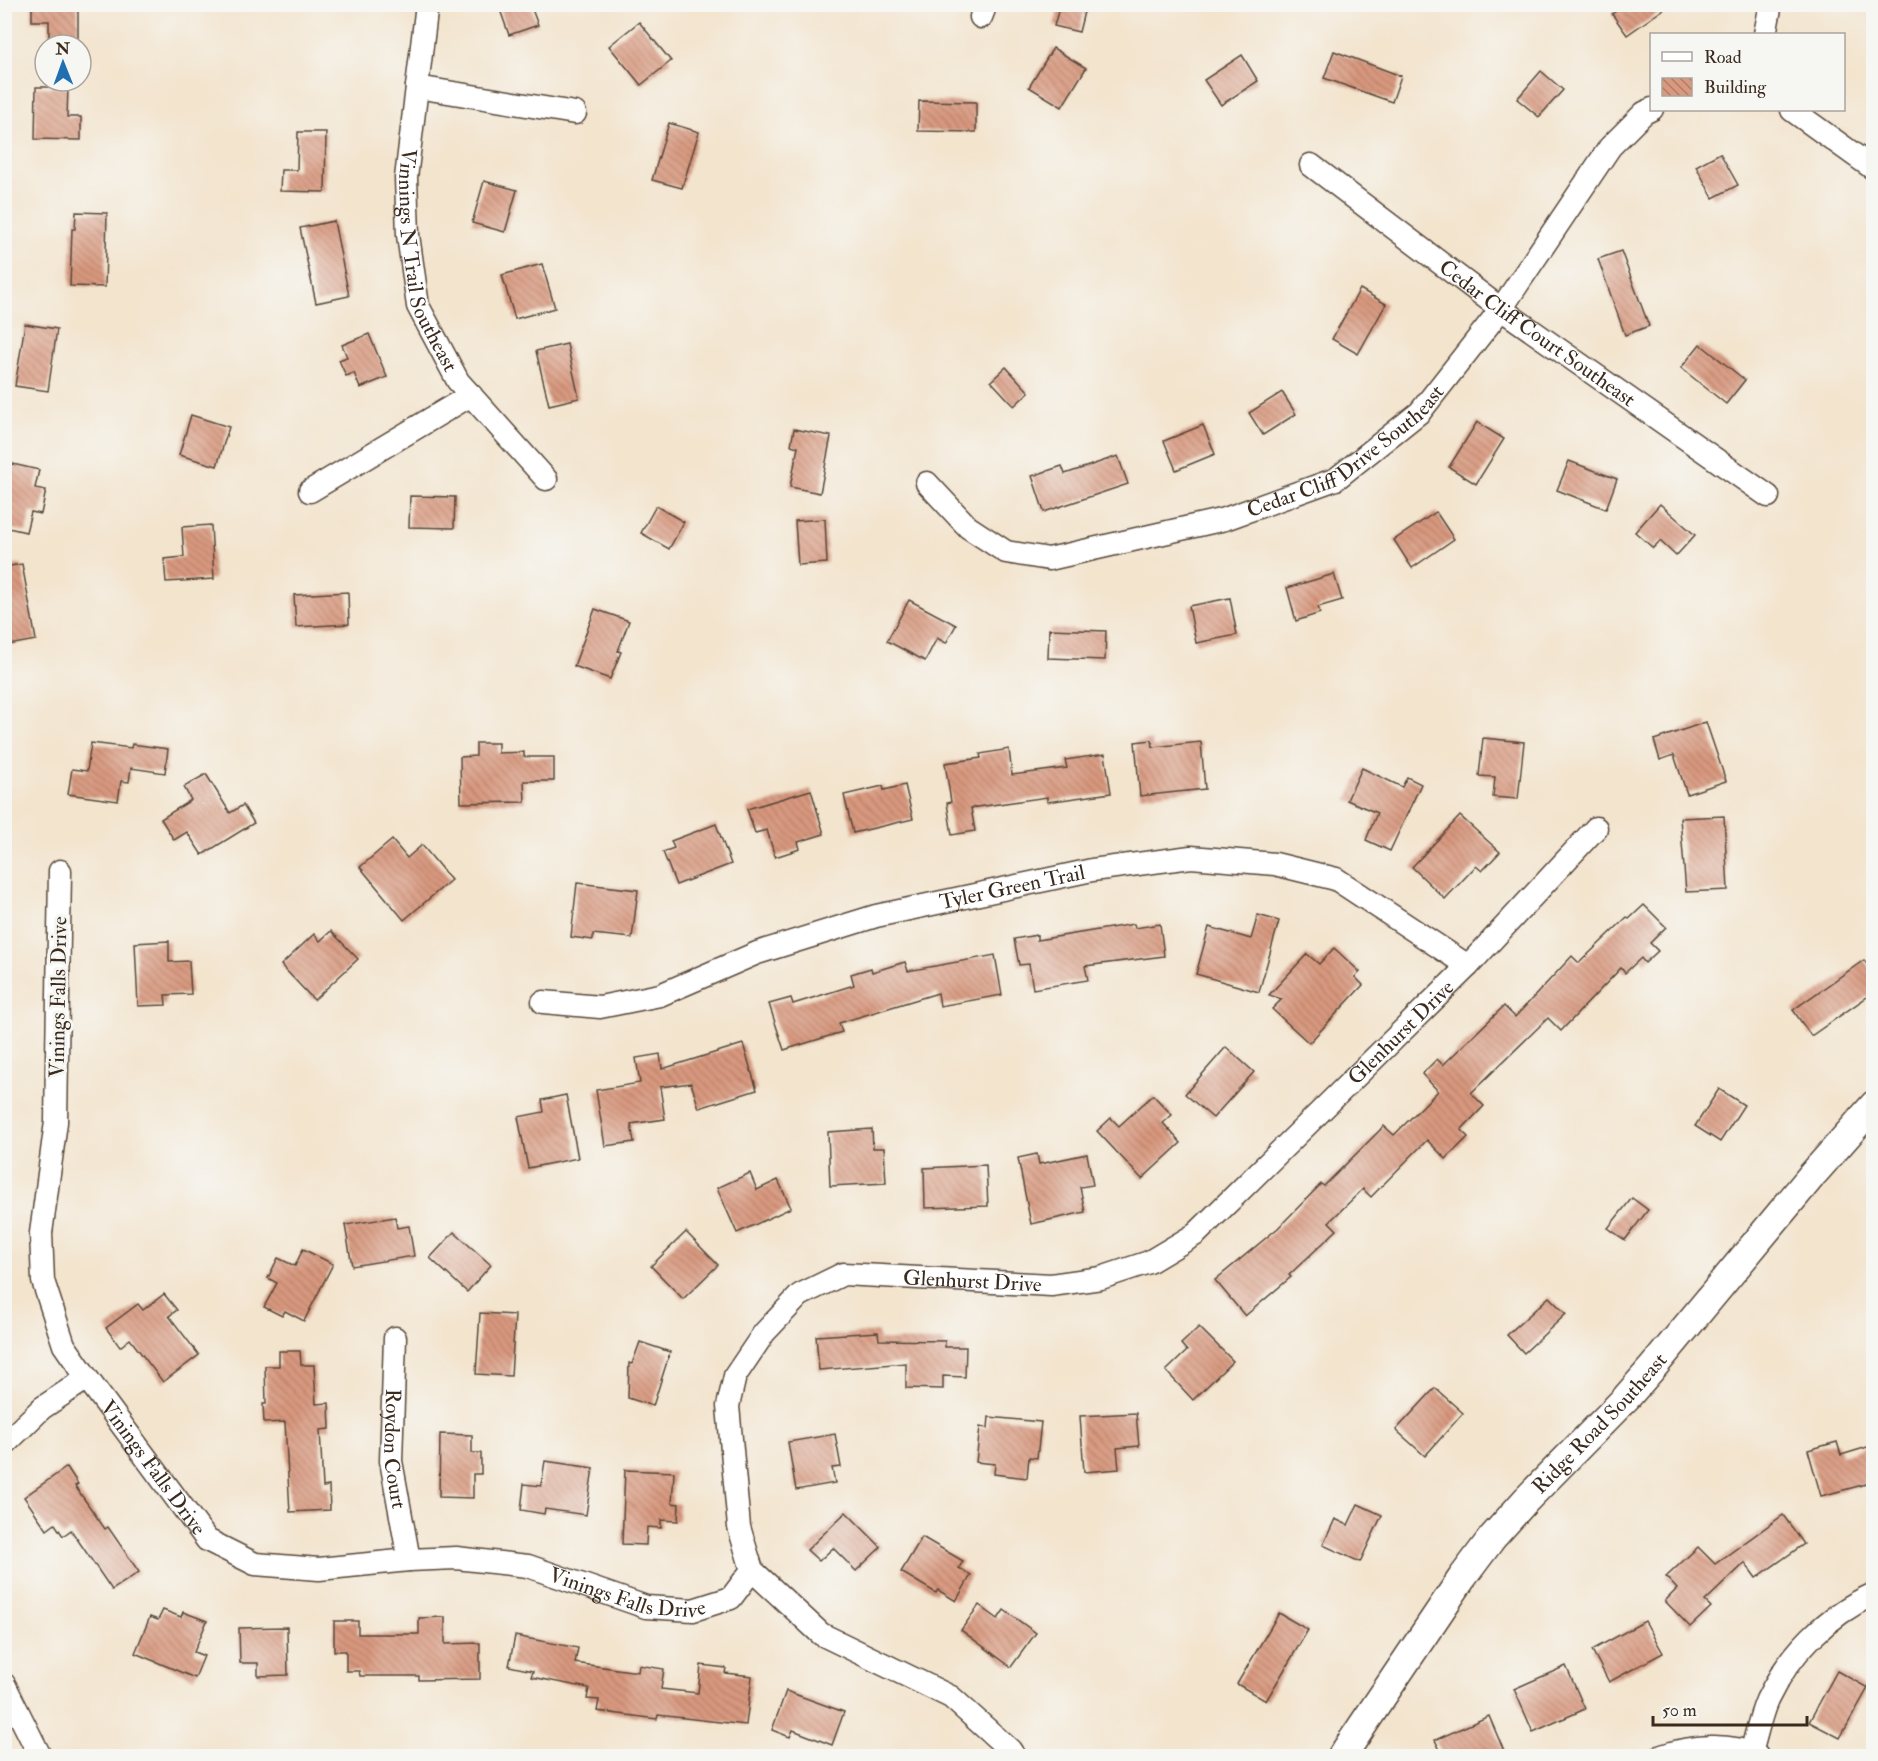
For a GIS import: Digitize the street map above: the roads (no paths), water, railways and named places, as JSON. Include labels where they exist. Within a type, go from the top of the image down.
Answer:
[{"type":"street","name":"Vinnings N Trail Southeast","points":[[427,4],[406,178],[408,235],[418,306],[458,381],[546,479]]},
{"type":"street","points":[[1766,33],[1771,4]]},
{"type":"street","points":[[417,87],[575,113]]},
{"type":"street","name":"Cedar Cliff Drive Southeast","points":[[927,483],[968,527],[1006,552],[1049,559],[1225,519],[1336,479],[1420,412],[1501,309],[1610,147],[1644,113],[1650,111]]},
{"type":"street","points":[[1793,111],[1874,169]]},
{"type":"street","name":"Cedar Cliff Court Southeast","points":[[1311,165],[1501,309],[1768,496]]},
{"type":"street","points":[[310,491],[471,395]]},
{"type":"street","name":"Glenhurst Drive","points":[[752,1570],[739,1527],[728,1406],[735,1376],[764,1333],[800,1295],[843,1274],[1051,1285],[1101,1278],[1149,1262],[1196,1234],[1468,966],[1596,828]]},
{"type":"street","name":"Tyler Green Trail","points":[[543,1002],[600,1007],[660,995],[757,953],[876,916],[1092,870],[1191,857],[1275,864],[1336,879],[1468,966]]},
{"type":"street","name":"Vinings Falls Drive","points":[[60,871],[56,1122],[41,1233],[43,1281],[64,1345],[207,1540],[255,1564],[319,1569],[456,1558],[528,1566],[646,1607],[693,1610],[731,1598],[752,1570]]},
{"type":"street","name":"Ridge Road Southeast","points":[[1342,1756],[1462,1578],[1492,1538],[1626,1398],[1813,1174],[1874,1105]]},
{"type":"street","name":"Roydon Court","points":[[395,1338],[391,1461],[409,1560]]},
{"type":"street","points":[[4,1445],[42,1408],[87,1378]]},
{"type":"street","points":[[752,1570],[821,1634],[951,1697],[1014,1756]]},
{"type":"street","points":[[1662,1756],[1679,1750],[1719,1747],[1754,1755],[1766,1702],[1785,1666],[1821,1627],[1874,1594]]},
{"type":"street","points":[[4,1684],[40,1756]]}]
